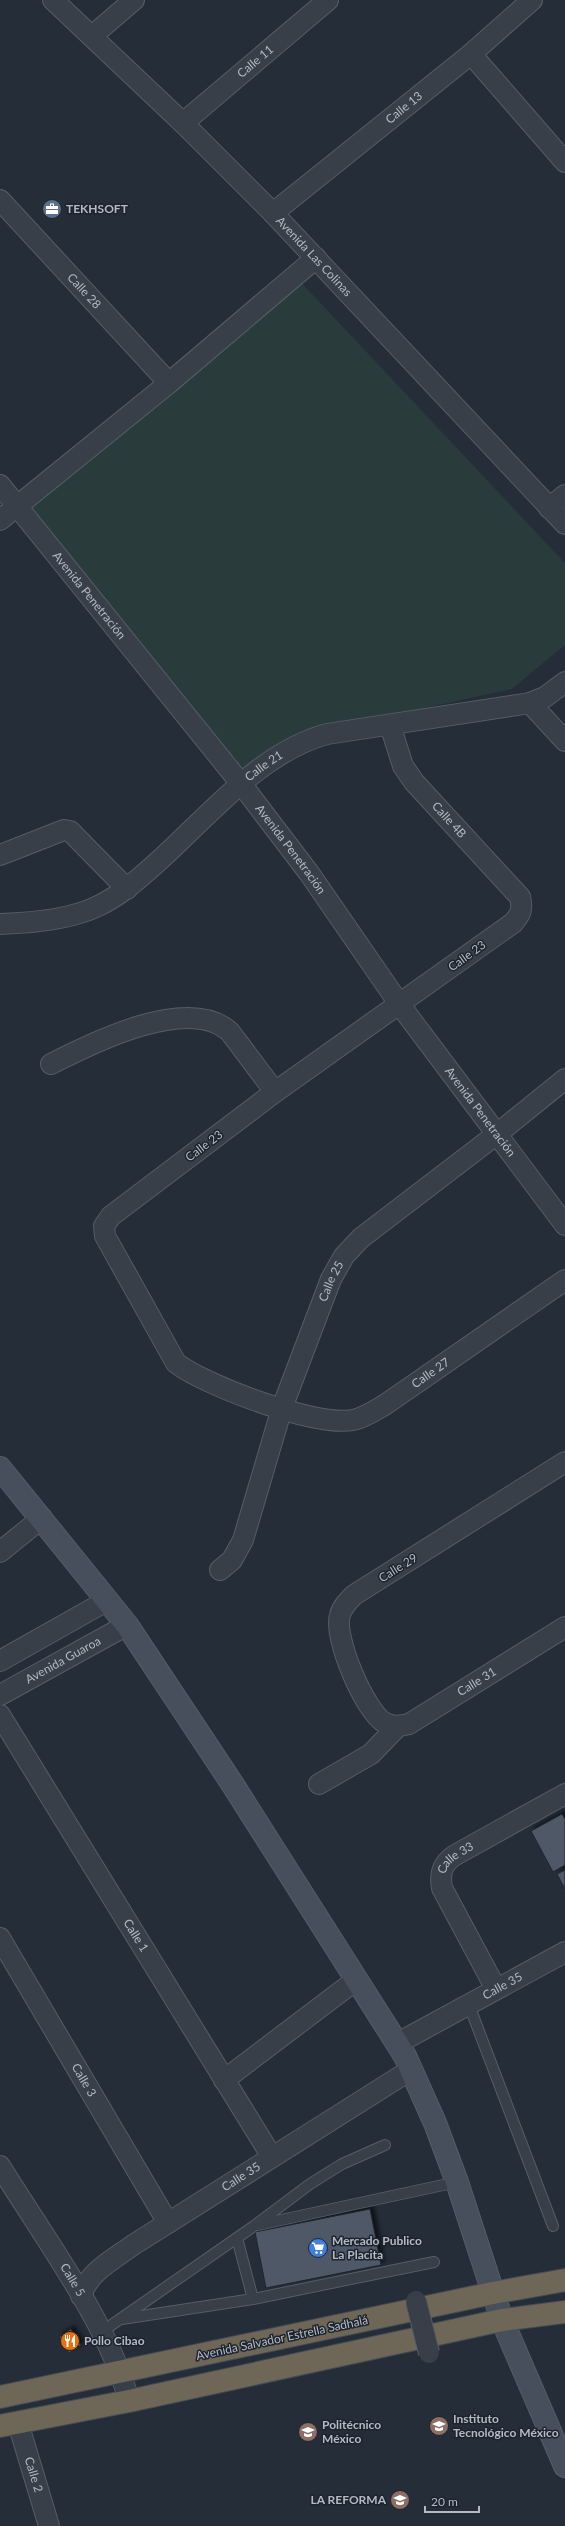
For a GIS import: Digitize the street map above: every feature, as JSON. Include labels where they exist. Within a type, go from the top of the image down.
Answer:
[{"type":"highway","name":"Avenida Salvador Estrella Sadhalá","points":[[1,2394],[121,2372],[493,2293],[565,2280]]},
{"type":"highway","points":[[9,2424],[129,2401],[502,2320],[565,2312]]},
{"type":"main road","points":[[0,1468],[42,1518],[127,1625],[233,1785],[356,1980],[398,2043],[412,2069],[435,2123],[457,2182],[502,2320],[559,2437],[565,2466]]},
{"type":"street","name":"Avenida Las Colinas","points":[[53,0],[184,122],[273,213],[565,524]]},
{"type":"street","points":[[92,36],[134,0]]},
{"type":"street","name":"Calle 11","points":[[184,122],[328,0]]},
{"type":"street","name":"Calle 13","points":[[273,213],[471,54],[532,0]]},
{"type":"street","points":[[471,54],[562,153]]},
{"type":"street","name":"Calle 28","points":[[0,200],[169,383]]},
{"type":"street","points":[[0,520],[169,383],[316,258]]},
{"type":"street","name":"Avenida Penetración","points":[[0,484],[16,506],[242,785],[309,873],[400,1005],[565,1225]]},
{"type":"street","points":[[549,508],[565,495]]},
{"type":"street","name":"Calle 21","points":[[0,924],[21,923],[86,911],[127,889],[182,842],[242,785],[273,759],[300,744],[327,734],[530,703],[545,697],[565,682]]},
{"type":"street","points":[[530,703],[565,741]]},
{"type":"street","name":"Calle 4B","points":[[390,725],[403,766],[411,777],[520,897],[522,906]]},
{"type":"street","points":[[0,856],[64,830],[70,831],[127,889]]},
{"type":"street","name":"Calle 23","points":[[282,1408],[219,1387],[190,1374],[176,1363],[109,1245],[105,1236],[104,1226],[111,1216],[275,1092],[400,1005],[513,923],[520,914],[522,906]]},
{"type":"street","points":[[50,1064],[82,1049],[147,1025],[179,1018],[207,1018],[223,1026],[230,1032],[275,1092]]},
{"type":"street","name":"Calle 25","points":[[220,1570],[232,1560],[243,1540],[282,1408],[331,1279],[344,1256],[361,1238],[497,1134],[565,1079]]},
{"type":"street","name":"Calle 27","points":[[282,1408],[334,1420],[353,1420],[369,1413],[386,1404],[565,1280]]},
{"type":"street","name":"Calle 29","points":[[392,1725],[370,1709],[343,1649],[338,1629],[340,1615],[346,1604],[354,1595],[565,1462]]},
{"type":"street","points":[[0,1552],[42,1518]]},
{"type":"street","points":[[0,1661],[108,1600]]},
{"type":"street","name":"Avenida Guaroa","points":[[0,1695],[127,1625]]},
{"type":"street","name":"Calle 31","points":[[392,1725],[409,1724],[565,1627]]},
{"type":"street","name":"Calle 1","points":[[0,1715],[272,2157]]},
{"type":"street","points":[[319,1784],[371,1754],[392,1725]]},
{"type":"street","name":"Calle 33","points":[[496,1989],[442,1888],[440,1878],[442,1868],[449,1859],[457,1854],[565,1794]]},
{"type":"street","name":"Calle 3","points":[[0,1938],[168,2223]]},
{"type":"street","name":"Calle 35","points":[[398,2043],[565,1952]]},
{"type":"street","points":[[224,2080],[356,1980]]},
{"type":"street","name":"Calle 35","points":[[80,2296],[84,2286],[98,2271],[168,2223],[412,2069]]},
{"type":"street","name":"Calle 5","points":[[0,2166],[80,2296],[121,2372],[129,2401]]},
{"type":"street","points":[[416,2301],[429,2353]]},
{"type":"street","name":"Calle 2","points":[[9,2424],[49,2526]]},
{"type":"lane","points":[[469,2005],[553,2226]]},
{"type":"lane","points":[[100,2333],[254,2226],[310,2184],[342,2164],[385,2145]]},
{"type":"lane","points":[[254,2226],[457,2182]]},
{"type":"lane","points":[[237,2238],[253,2299]]},
{"type":"lane","points":[[120,2320],[253,2299],[434,2262]]},
{"type":"shaded area","points":[[296,277],[565,563],[565,645],[512,689],[295,736],[243,773],[27,505]]},
{"type":"building","points":[[562,1814],[565,1819],[565,1865],[553,1872],[531,1831]]},
{"type":"building","points":[[565,1870],[565,1889],[557,1874]]},
{"type":"building","name":"Mercado Publico La Placita","points":[[370,2209],[381,2265],[266,2288],[255,2232]]},
{"type":"building","name":"Pollo Cibao","points":[[71,2329],[81,2345],[69,2353],[59,2337]]},
{"type":"place","name":"TEKHSOFT","points":[[52,209]]},
{"type":"place","name":"Mercado Publico La Placita","points":[[318,2248]]},
{"type":"place","name":"Pollo Cibao","points":[[70,2341]]},
{"type":"place","name":"Instituto Tecnológico México","points":[[439,2426]]},
{"type":"place","name":"Politécnico México","points":[[308,2432]]},
{"type":"place","name":"LA REFORMA","points":[[400,2500]]}]
